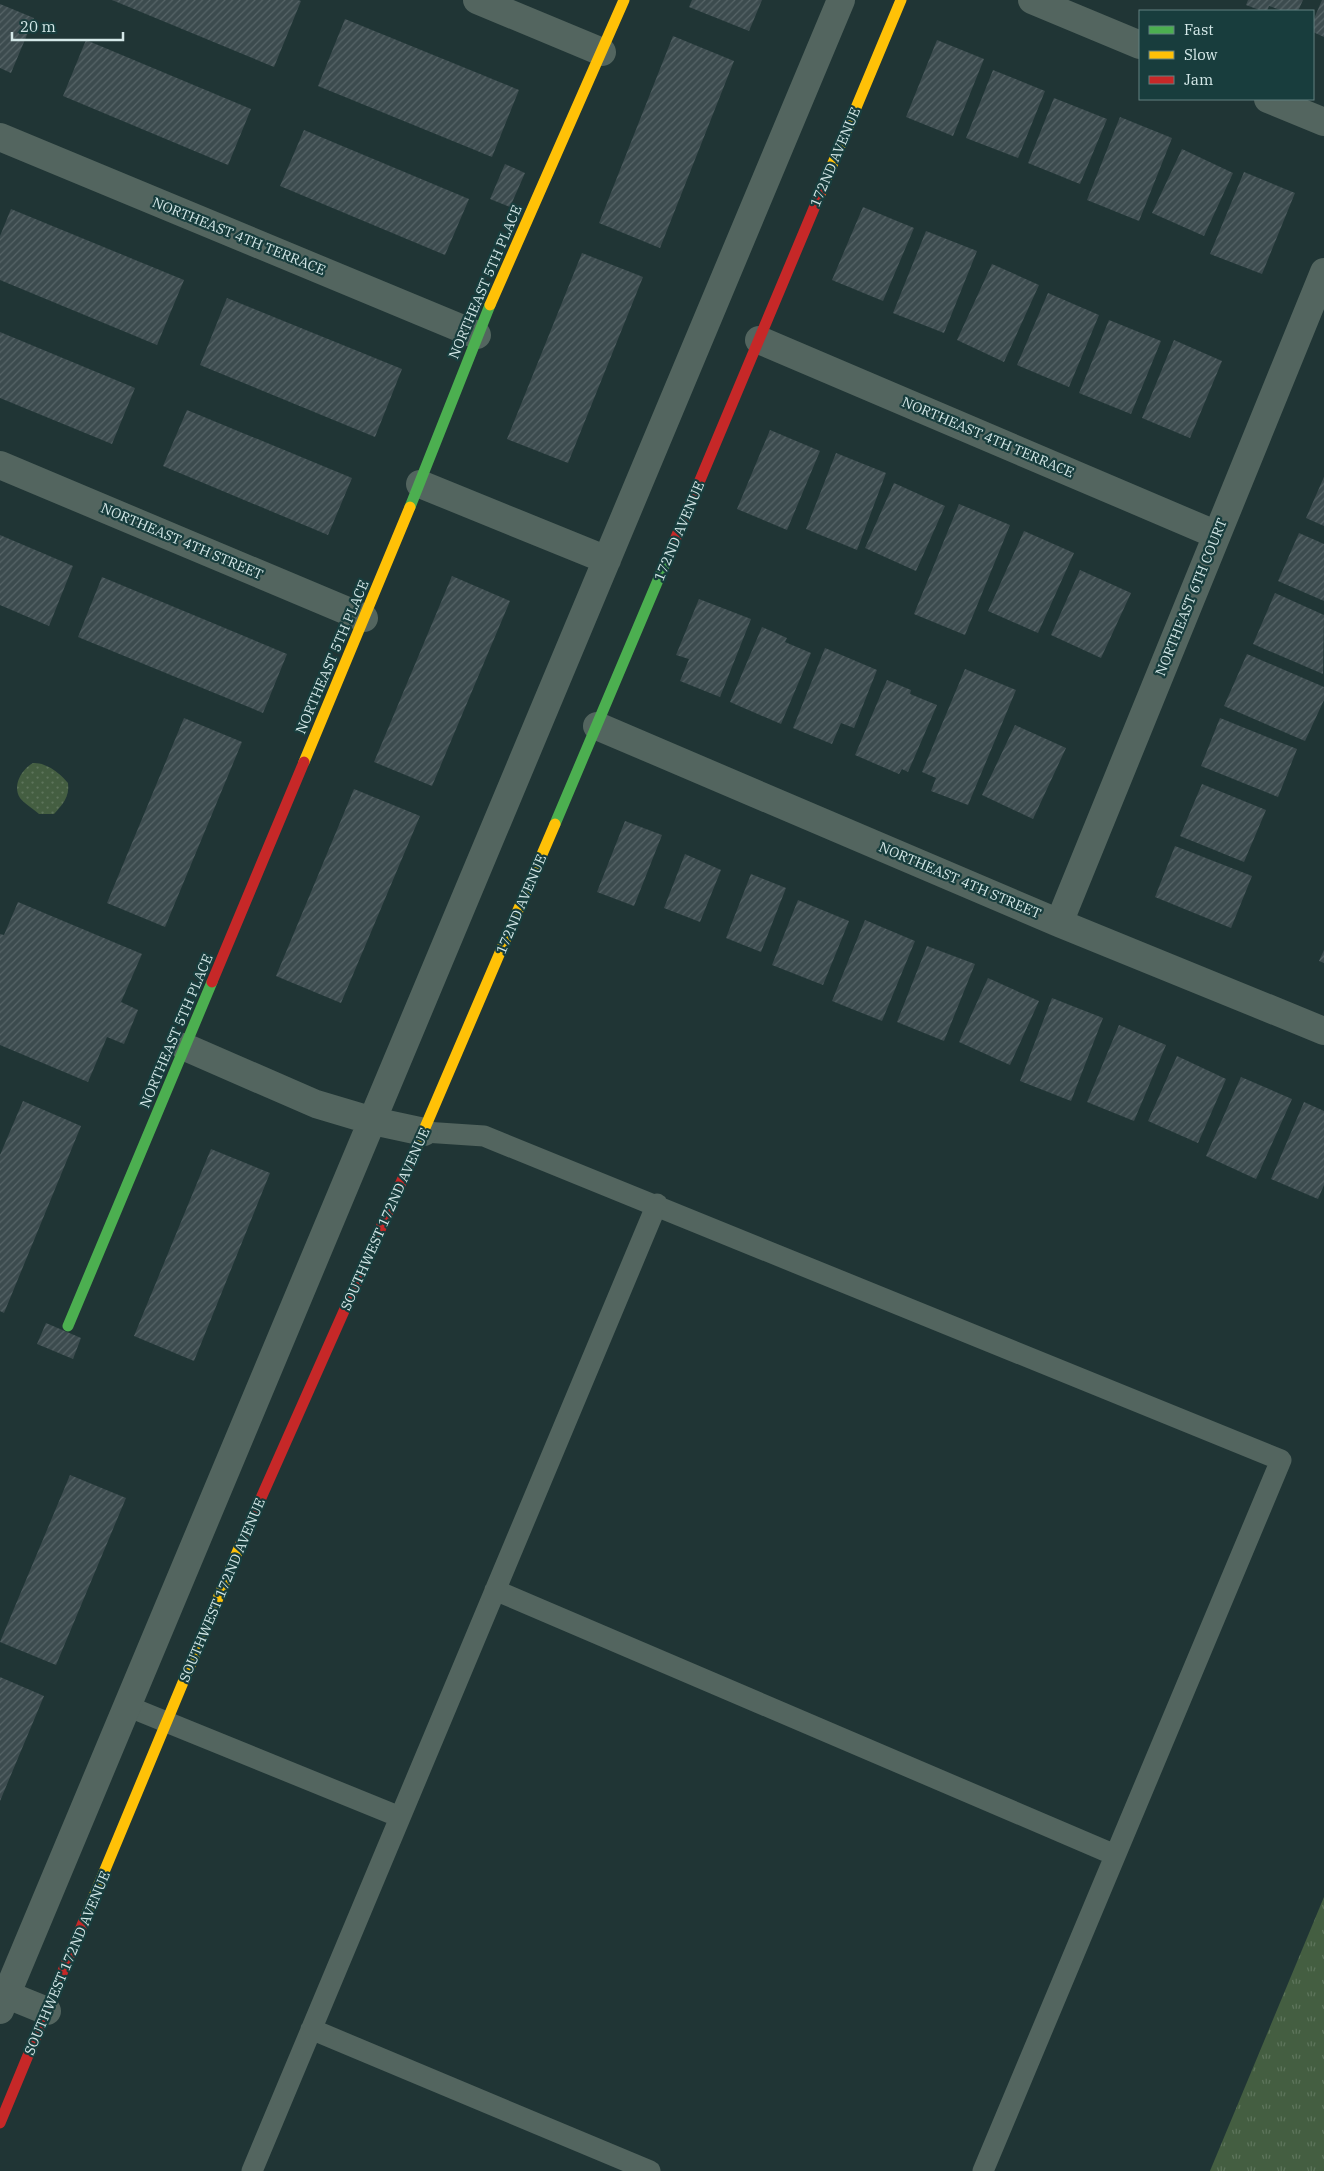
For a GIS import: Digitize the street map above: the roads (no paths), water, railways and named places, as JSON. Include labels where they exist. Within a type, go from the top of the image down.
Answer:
[{"type":"street","points":[[476,0],[602,52]]},
{"type":"street","name":"NORTHEAST 5TH PLACE","points":[[68,1326],[420,484],[477,335],[624,0]]},
{"type":"street","points":[[47,2011],[2,1999],[127,1706],[841,0]]},
{"type":"street","name":"172ND AVENUE","points":[[454,1060],[597,726],[901,0]]},
{"type":"street","points":[[1032,0],[1139,45]]},
{"type":"street","points":[[1270,100],[1324,122]]},
{"type":"street","name":"NORTHEAST 4TH TERRACE","points":[[0,137],[477,335]]},
{"type":"street","name":"NORTHEAST 6TH COURT","points":[[1059,922],[1324,272]]},
{"type":"street","name":"NORTHEAST 4TH TERRACE","points":[[759,340],[1217,535]]},
{"type":"street","name":"NORTHEAST 4TH STREET","points":[[0,465],[364,618]]},
{"type":"street","points":[[420,484],[607,560]]},
{"type":"street","name":"NORTHEAST 4TH STREET","points":[[597,726],[1059,922],[1324,1031]]},
{"type":"street","points":[[185,1047],[316,1104],[424,1132]]},
{"type":"street","name":"SOUTHWEST 172ND AVENUE","points":[[0,2123],[258,1505],[424,1132],[454,1060]]},
{"type":"lane","points":[[424,1132],[484,1136],[657,1204],[1281,1460],[983,2171]]},
{"type":"lane","points":[[252,2171],[657,1204]]},
{"type":"lane","points":[[495,1590],[1115,1855]]},
{"type":"lane","points":[[127,1706],[400,1817]]},
{"type":"lane","points":[[311,2029],[650,2171]]}]
